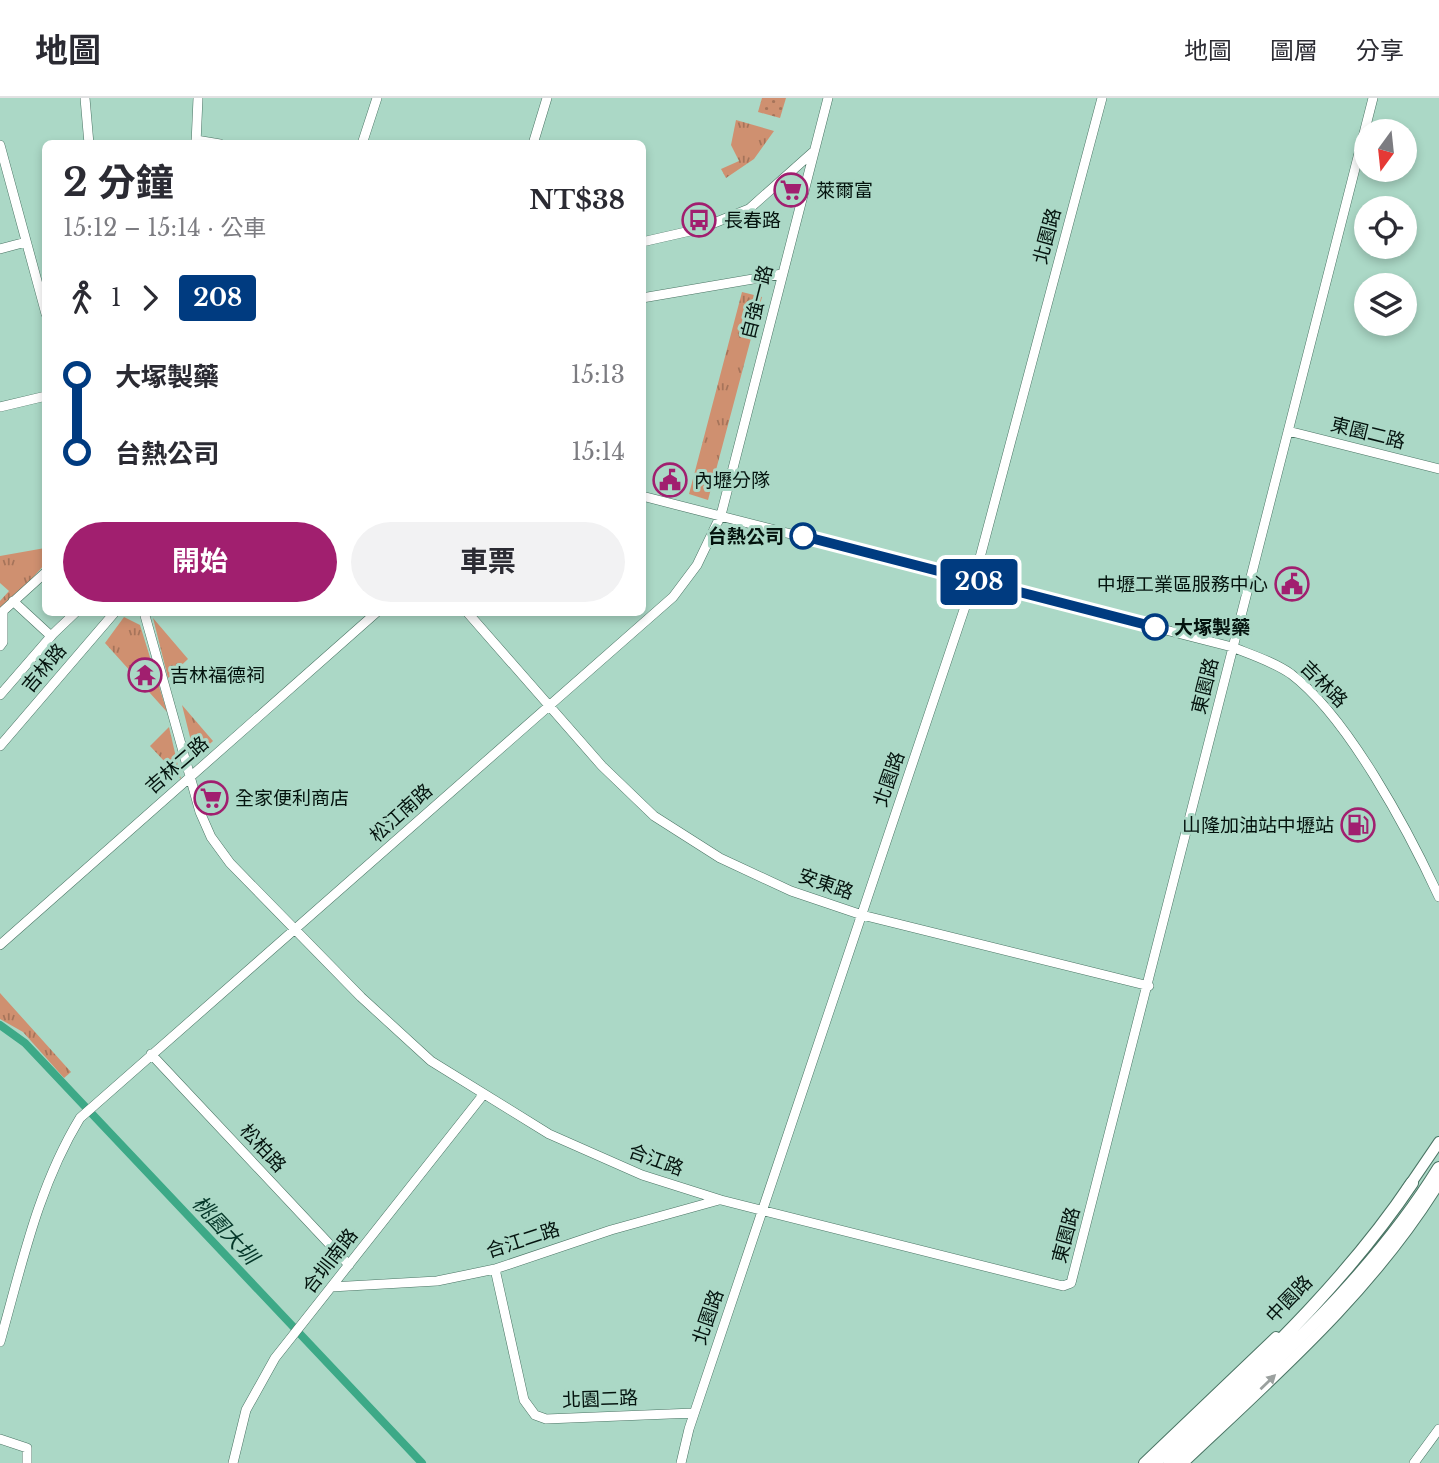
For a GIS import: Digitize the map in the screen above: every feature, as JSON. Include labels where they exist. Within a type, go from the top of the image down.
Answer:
[{"type":"highway","points":[[1154,1463],[1410,1213],[1439,1168]]},
{"type":"highway","points":[[1170,1463],[1334,1303],[1369,1255],[1412,1183]]},
{"type":"main road","name":"中園路","points":[[1144,1463],[1293,1321],[1339,1272],[1412,1183],[1439,1142]]},
{"type":"main road","points":[[1183,1463],[1311,1341],[1359,1291],[1439,1183]]},
{"type":"main road","points":[[1154,1463],[1176,1432]]},
{"type":"street","points":[[85,98],[89,140]]},
{"type":"street","points":[[196,140],[198,98]]},
{"type":"street","points":[[363,140],[377,98]]},
{"type":"street","points":[[534,140],[547,98]]},
{"type":"street","name":"自強一路","points":[[721,515],[828,98]]},
{"type":"street","name":"北園路","points":[[681,1463],[694,1413],[974,580],[1102,98]]},
{"type":"street","name":"東園路","points":[[1071,1283],[1149,986],[1232,647],[1373,98]]},
{"type":"street","points":[[0,145],[42,300]]},
{"type":"street","points":[[646,241],[699,229],[749,209],[813,152]]},
{"type":"street","points":[[0,249],[26,242]]},
{"type":"street","points":[[646,297],[782,274]]},
{"type":"street","points":[[0,407],[42,398]]},
{"type":"street","name":"東園二路","points":[[1288,431],[1439,469]]},
{"type":"street","name":"吉林路","points":[[646,497],[1232,647],[1289,673],[1331,712],[1439,884]]},
{"type":"street","name":"松江南路","points":[[0,1342],[40,1200],[57,1157],[80,1118],[673,597],[697,565],[721,515]]},
{"type":"street","points":[[0,646],[3,642],[4,611],[42,576]]},
{"type":"street","points":[[13,601],[51,636]]},
{"type":"street","points":[[0,695],[72,616]]},
{"type":"street","name":"吉林路","points":[[0,746],[112,616]]},
{"type":"street","name":"合江路","points":[[145,616],[200,812],[211,837],[230,863],[294,931],[431,1061],[482,1096],[572,1145],[649,1178],[721,1200],[1063,1286],[1071,1283]]},
{"type":"street","name":"吉林二路","points":[[0,945],[372,616]]},
{"type":"street","name":"安東路","points":[[471,616],[551,704],[602,766],[662,821],[720,858],[791,891],[862,915],[1149,986]]},
{"type":"street","name":"吉林路","points":[[1423,862],[1439,897]]},
{"type":"street","name":"松柏路","points":[[151,1054],[349,1265]]},
{"type":"street","name":"合圳南路","points":[[233,1463],[246,1410],[275,1358],[482,1096]]},
{"type":"street","name":"合江二路","points":[[331,1287],[437,1281],[495,1269],[600,1234],[721,1200]]},
{"type":"street","name":"北園二路","points":[[495,1269],[524,1401],[535,1415],[546,1419],[694,1413]]},
{"type":"street","points":[[1414,1463],[1439,1429]]},
{"type":"street","points":[[0,1439],[27,1448],[27,1463]]},
{"type":"green space","points":[[762,98],[786,98],[780,118],[758,112]]},
{"type":"green space","points":[[736,120],[774,131],[754,159],[726,178],[721,169],[739,161],[731,145]]},
{"type":"green space","points":[[742,292],[762,297],[708,500],[689,494]]},
{"type":"green space","points":[[42,549],[42,567],[0,614],[0,601],[9,591],[0,583],[0,556]]},
{"type":"green space","points":[[124,617],[140,625],[167,712],[105,643]]},
{"type":"green space","points":[[153,618],[188,659],[168,678]]},
{"type":"green space","points":[[182,705],[213,741],[195,757]]},
{"type":"green space","points":[[169,727],[181,779],[150,746]]},
{"type":"green space","points":[[0,993],[71,1072],[64,1078],[23,1032],[0,1019]]},
{"type":"waterway","name":"桃園大圳","points":[[0,1025],[25,1043],[422,1463]]},
{"type":"bus line","name":"208","points":[[803,536],[1155,627]]},
{"type":"place","name":"萊爾富","points":[[791,190]]},
{"type":"place","name":"長春路","points":[[699,220]]},
{"type":"place","name":"內壢分隊","points":[[670,480]]},
{"type":"place","name":"台熱公司","points":[[803,536]]},
{"type":"place","name":"中壢工業區服務中心","points":[[1292,584]]},
{"type":"place","name":"大塚製藥","points":[[1155,627]]},
{"type":"place","name":"吉林福德祠","points":[[145,675]]},
{"type":"place","name":"全家便利商店","points":[[211,798]]},
{"type":"place","name":"山隆加油站中壢站","points":[[1358,825]]}]
